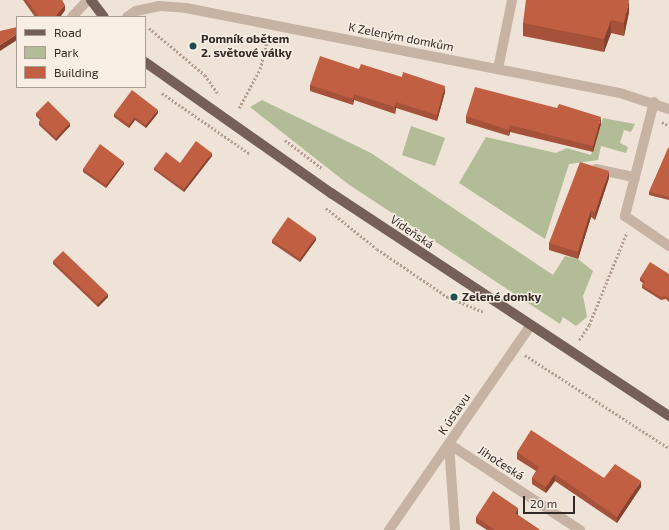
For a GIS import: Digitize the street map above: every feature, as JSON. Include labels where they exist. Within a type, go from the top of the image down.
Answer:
[{"type":"main road","points":[[91,0],[103,16]]},
{"type":"main road","name":"Vídeňská","points":[[146,63],[224,120],[530,326],[669,416]]},
{"type":"street","points":[[73,16],[88,0]]},
{"type":"street","points":[[498,69],[512,0]]},
{"type":"street","name":"K Zeleným domkům","points":[[130,16],[159,6],[186,8],[498,69],[654,102],[669,109]]},
{"type":"street","points":[[654,102],[625,216],[669,246]]},
{"type":"street","points":[[596,169],[635,177]]},
{"type":"street","name":"K ústavu","points":[[455,530],[449,444],[530,326]]},
{"type":"street","points":[[389,530],[449,444]]},
{"type":"street","name":"Jihočeská","points":[[449,444],[580,530]]},
{"type":"path","points":[[149,28],[205,75],[219,95]]},
{"type":"path","points":[[239,108],[260,69],[269,34]]},
{"type":"path","points":[[156,88],[252,156]]},
{"type":"path","points":[[322,205],[454,299],[491,315]]},
{"type":"path","points":[[572,337],[578,341],[589,325],[632,221]]},
{"type":"path","points":[[516,345],[530,360],[669,448]]},
{"type":"green space","points":[[262,100],[371,153],[553,275],[565,256],[578,259],[593,271],[583,296],[587,317],[576,326],[563,317],[560,324],[348,184],[250,107]]},
{"type":"green space","points":[[603,118],[635,124],[631,132],[624,130],[620,143],[628,147],[626,153],[601,146],[598,160],[569,164],[545,239],[459,183],[486,137],[556,153],[567,148],[591,155]]},
{"type":"green space","points":[[411,126],[445,138],[435,166],[402,155]]},
{"type":"building","points":[[27,0],[62,0],[65,5],[56,16],[38,16]]},
{"type":"building","points":[[526,0],[629,0],[624,23],[611,20],[604,39],[523,23]]},
{"type":"building","points":[[16,27],[16,35],[0,45],[0,31]]},
{"type":"building","points":[[320,56],[359,69],[361,64],[402,77],[403,72],[445,86],[437,115],[396,102],[395,107],[354,94],[353,99],[310,85]]},
{"type":"building","points":[[475,87],[557,108],[559,104],[601,117],[593,146],[510,125],[509,130],[466,116]]},
{"type":"building","points":[[132,90],[158,110],[146,125],[135,117],[129,125],[114,114]]},
{"type":"building","points":[[48,101],[70,123],[56,138],[39,122],[41,119],[36,113]]},
{"type":"building","points":[[196,141],[212,153],[184,189],[154,168],[166,152],[180,163]]},
{"type":"building","points":[[100,144],[124,162],[106,185],[83,169]]},
{"type":"building","points":[[669,148],[669,197],[649,192]]},
{"type":"building","points":[[580,162],[609,171],[595,213],[591,210],[578,252],[549,243]]},
{"type":"building","points":[[288,217],[316,237],[300,259],[272,240]]},
{"type":"building","points":[[63,251],[108,294],[98,304],[53,261]]},
{"type":"building","points":[[650,262],[669,274],[669,299],[666,296],[661,297],[642,285],[645,281],[640,278]]},
{"type":"building","points":[[531,430],[604,478],[615,464],[641,481],[617,517],[555,474],[546,487],[532,478],[539,467],[517,452]]},
{"type":"building","points":[[493,491],[518,508],[515,513],[540,530],[495,530],[476,517]]},
{"type":"place","name":"Pomník obětem 2. světové války","points":[[193,46]]},
{"type":"place","name":"Zelené domky","points":[[454,297]]}]
